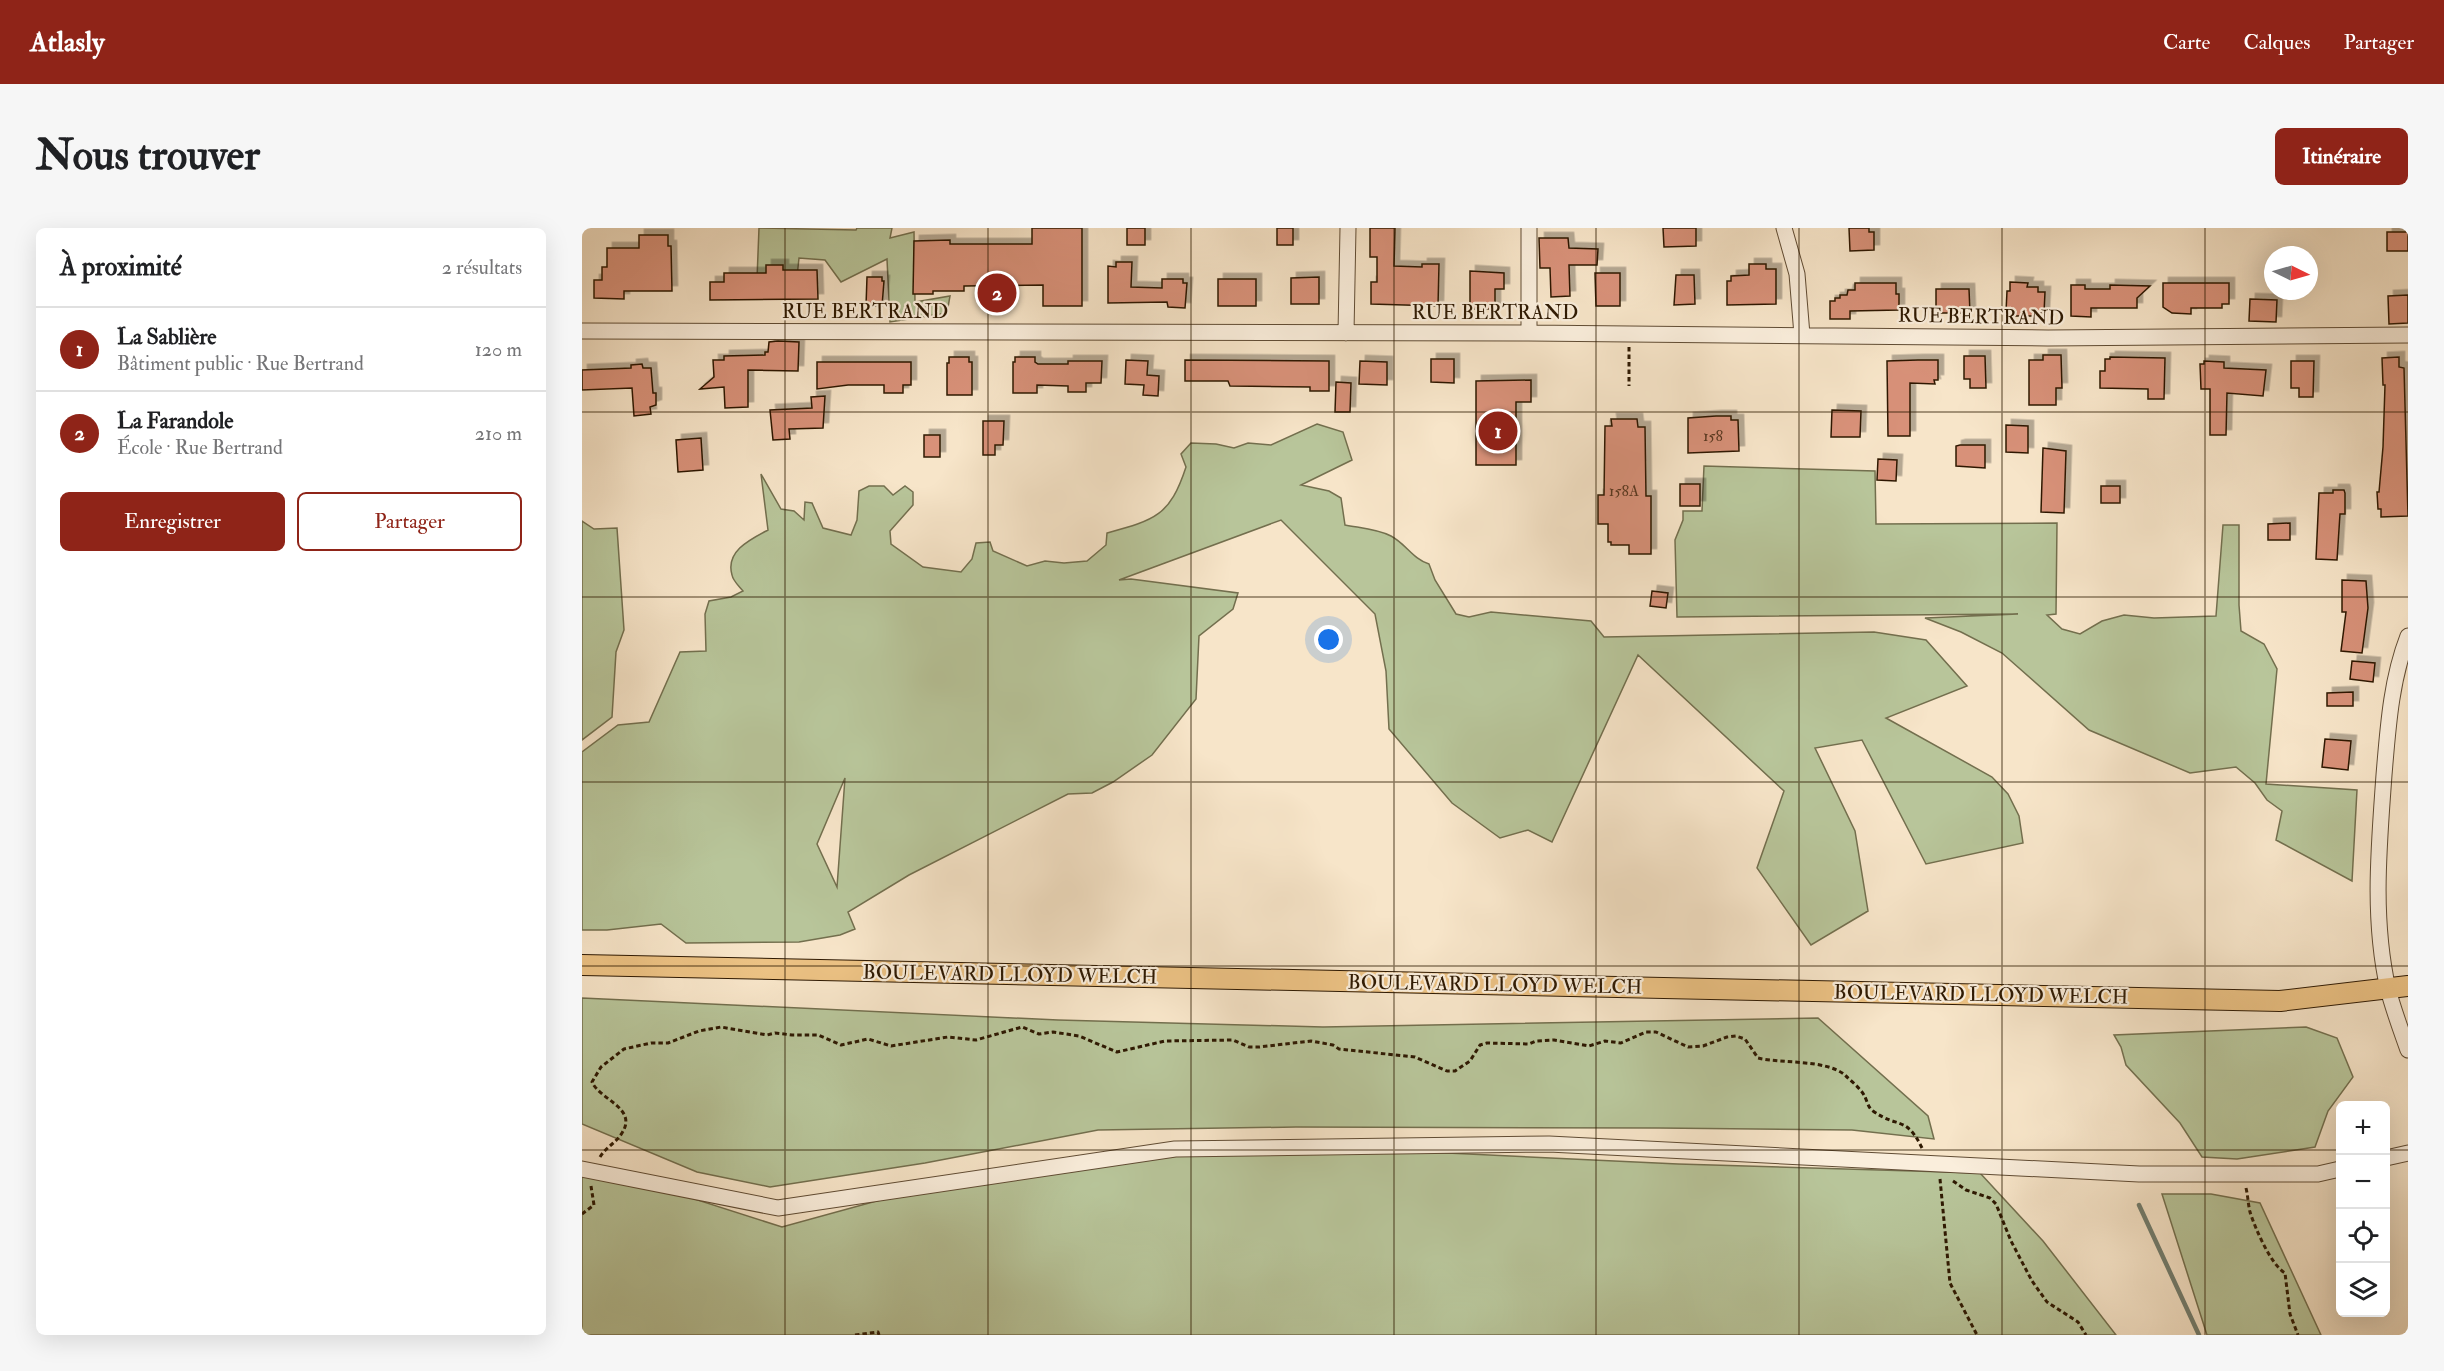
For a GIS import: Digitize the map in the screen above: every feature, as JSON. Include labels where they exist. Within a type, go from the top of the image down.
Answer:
[{"type":"main road","name":"BOULEVARD LLOYD WELCH","points":[[582,965],[2268,1000],[2408,986]]},
{"type":"street","points":[[1346,333],[1348,228]]},
{"type":"street","points":[[1529,228],[1529,333]]},
{"type":"street","points":[[1784,228],[1797,274],[1802,335]]},
{"type":"street","name":"RUE BERTRAND","points":[[582,331],[1529,333],[2048,338],[2408,335]]},
{"type":"street","points":[[2408,636],[2402,652],[2389,711],[2377,871],[2388,989],[2408,1050]]},
{"type":"street","points":[[588,1174],[778,1208],[1175,1149],[1549,1144],[2139,1174],[2318,1174],[2336,1170]]},
{"type":"street","points":[[2390,1157],[2408,1153]]},
{"type":"path","points":[[1629,334],[1629,386]]},
{"type":"path","points":[[598,1161],[607,1147],[624,1131],[626,1122],[620,1107],[595,1089],[592,1082],[595,1074],[616,1054],[633,1045],[668,1043],[699,1031],[721,1028],[767,1035],[775,1033],[800,1036],[818,1035],[841,1045],[868,1039],[891,1046],[948,1037],[976,1040],[1022,1027],[1039,1034],[1053,1032],[1079,1036],[1117,1053],[1165,1041],[1233,1040],[1249,1047],[1311,1041],[1333,1045],[1339,1049],[1415,1057],[1447,1071],[1455,1071],[1470,1061],[1480,1045],[1487,1043],[1529,1044],[1536,1041],[1554,1040],[1589,1046],[1605,1041],[1622,1043],[1646,1032],[1656,1032],[1681,1045],[1695,1047],[1736,1036],[1745,1040],[1758,1059],[1814,1064],[1840,1072],[1859,1089],[1871,1110],[1894,1123],[1904,1124],[1912,1129],[1924,1153]]},
{"type":"path","points":[[1939,1163],[1950,1283],[1977,1335]]},
{"type":"path","points":[[582,1214],[594,1204],[588,1174]]},
{"type":"path","points":[[2243,1174],[2250,1211],[2259,1233],[2269,1256],[2285,1273],[2290,1314],[2298,1335]]},
{"type":"path","points":[[1952,1180],[1958,1186],[1990,1198],[1996,1204],[2031,1281],[2047,1302],[2078,1322],[2086,1335]]},
{"type":"path","points":[[855,1335],[879,1332],[879,1335]]},
{"type":"green space","points":[[759,228],[856,230],[857,228],[892,228],[890,238],[914,232],[915,302],[950,296],[947,313],[890,322],[887,259],[841,282],[825,260],[799,258],[796,286],[757,279]]},
{"type":"green space","points":[[1317,424],[1343,432],[1352,460],[1301,485],[1329,491],[1341,498],[1345,525],[1374,530],[1391,536],[1418,559],[1429,564],[1435,580],[1456,614],[1469,617],[1491,612],[1591,621],[1604,637],[1874,632],[1926,640],[1967,686],[1886,718],[1992,777],[2008,794],[2019,816],[2023,843],[1926,864],[1862,740],[1815,748],[1855,831],[1868,911],[1811,945],[1757,868],[1784,791],[1638,655],[1552,842],[1528,830],[1500,838],[1452,803],[1389,729],[1386,671],[1375,614],[1281,520],[1119,580],[1131,579],[1238,593],[1233,609],[1199,636],[1196,699],[1152,755],[1113,782],[1092,793],[1068,794],[909,875],[848,912],[855,929],[840,935],[799,942],[686,943],[661,924],[607,930],[582,930],[582,752],[618,725],[649,722],[680,652],[706,651],[705,614],[709,601],[731,597],[743,591],[733,577],[732,559],[741,547],[768,530],[761,474],[781,509],[794,511],[804,520],[805,502],[812,503],[823,528],[851,535],[857,520],[859,491],[869,486],[884,486],[893,495],[905,486],[913,492],[913,505],[890,531],[891,544],[923,567],[961,572],[972,559],[976,543],[990,542],[993,551],[1027,566],[1045,561],[1064,563],[1087,561],[1106,545],[1107,533],[1149,519],[1167,506],[1174,496],[1186,467],[1181,454],[1191,443],[1216,444],[1234,448],[1248,443],[1271,445]],"holes":[[[845,778],[837,887],[817,844]]]},
{"type":"green space","points":[[1704,466],[1875,471],[1876,524],[2057,523],[2056,614],[2047,615],[2062,629],[2080,634],[2102,621],[2124,615],[2154,618],[2216,616],[2223,525],[2239,525],[2241,631],[2264,644],[2277,669],[2266,784],[2357,790],[2352,881],[2276,840],[2282,811],[2267,800],[2255,783],[2236,767],[2190,773],[2089,730],[2002,653],[1961,632],[1925,618],[2018,614],[1677,617],[1675,540],[1683,520],[1683,511],[1702,511]]},
{"type":"green space","points":[[582,521],[594,529],[617,528],[624,630],[616,652],[612,717],[582,740]]},
{"type":"green space","points":[[582,998],[1058,1020],[1323,1027],[1818,1018],[1928,1116],[1934,1139],[1852,1130],[1296,1127],[1098,1130],[925,1163],[770,1187],[697,1172],[582,1124]]},
{"type":"green space","points":[[2306,1027],[2337,1038],[2353,1077],[2328,1111],[2315,1147],[2237,1159],[2202,1157],[2180,1123],[2126,1065],[2121,1047],[2114,1035]]},
{"type":"green space","points":[[1384,1150],[1678,1164],[1980,1173],[2043,1241],[2116,1335],[582,1335],[582,1163],[782,1227],[931,1186],[1060,1159]]},
{"type":"green space","points":[[2162,1194],[2211,1194],[2260,1203],[2321,1335],[2207,1335]]},
{"type":"building","points":[[1032,228],[1082,228],[1082,306],[1043,306],[1043,285],[964,286],[964,291],[933,291],[933,294],[913,294],[914,241],[950,240],[950,244],[1032,244]]},
{"type":"building","points":[[1127,228],[1145,228],[1145,245],[1127,245]]},
{"type":"building","points":[[1277,228],[1293,228],[1293,245],[1277,245]]},
{"type":"building","points":[[1370,228],[1395,228],[1394,266],[1422,267],[1422,264],[1439,264],[1438,306],[1371,304],[1371,282],[1377,282],[1377,257],[1370,257]]},
{"type":"building","points":[[1663,228],[1696,228],[1696,246],[1664,247]]},
{"type":"building","points":[[1849,228],[1869,228],[1869,232],[1874,232],[1874,250],[1850,251]]},
{"type":"building","points":[[2387,232],[2408,232],[2408,251],[2387,251]]},
{"type":"building","points":[[639,235],[668,235],[668,246],[671,246],[672,291],[624,291],[624,299],[594,298],[594,280],[602,280],[602,267],[607,267],[607,248],[639,248]]},
{"type":"building","points":[[1539,238],[1568,238],[1569,248],[1598,249],[1597,265],[1569,265],[1570,296],[1551,297],[1550,268],[1540,268]]},
{"type":"building","points":[[1116,262],[1132,262],[1131,287],[1162,288],[1162,279],[1183,279],[1183,283],[1187,283],[1185,308],[1168,307],[1167,302],[1108,303],[1108,266],[1116,267]]},
{"type":"building","points":[[1749,264],[1766,264],[1766,269],[1776,269],[1776,304],[1727,305],[1727,281],[1731,281],[1731,276],[1749,275]]},
{"type":"building","points":[[766,265],[783,265],[783,270],[817,270],[818,299],[710,300],[710,282],[724,282],[724,273],[766,273]]},
{"type":"building","points":[[1470,271],[1504,273],[1504,289],[1495,289],[1495,309],[1470,309]]},
{"type":"building","points":[[1595,273],[1620,273],[1620,306],[1596,306]]},
{"type":"building","points":[[1676,275],[1694,275],[1695,304],[1674,305]]},
{"type":"building","points":[[867,277],[882,277],[884,281],[882,306],[866,306]]},
{"type":"building","points":[[1319,277],[1319,304],[1291,304],[1291,278]]},
{"type":"building","points":[[1218,279],[1256,279],[1256,306],[1218,306]]},
{"type":"building","points":[[2010,282],[2028,283],[2027,287],[2038,287],[2038,292],[2045,292],[2044,313],[2039,312],[2038,316],[2008,316],[2006,312],[2007,291],[2010,291]]},
{"type":"building","points":[[1855,283],[1896,283],[1899,310],[1850,311],[1850,319],[1830,319],[1830,301],[1840,298],[1840,295],[1847,295],[1848,290],[1855,290]]},
{"type":"building","points":[[2163,283],[2229,283],[2229,304],[2222,304],[2222,308],[2191,308],[2191,314],[2172,313],[2163,307]]},
{"type":"building","points":[[2071,285],[2085,285],[2085,289],[2110,289],[2110,285],[2150,286],[2137,298],[2137,308],[2091,308],[2091,317],[2071,316]]},
{"type":"building","points":[[1936,289],[1969,289],[1970,313],[1936,313]]},
{"type":"building","points":[[2408,295],[2408,323],[2389,324],[2388,296]]},
{"type":"building","points":[[2250,299],[2277,300],[2276,322],[2249,321]]},
{"type":"building","points":[[769,342],[799,342],[798,371],[748,370],[748,407],[725,408],[724,387],[700,389],[714,377],[713,360],[724,360],[724,356],[765,355],[765,352],[768,352]]},
{"type":"building","points":[[2043,355],[2061,355],[2062,388],[2056,388],[2056,405],[2029,405],[2029,360],[2043,360]]},
{"type":"building","points":[[1964,356],[1985,356],[1986,388],[1970,388],[1970,379],[1964,379]]},
{"type":"building","points":[[949,357],[969,357],[969,362],[972,362],[972,395],[947,395]]},
{"type":"building","points":[[1015,357],[1035,357],[1035,362],[1038,364],[1102,361],[1101,383],[1086,383],[1086,392],[1068,392],[1068,386],[1037,385],[1037,393],[1013,393]]},
{"type":"building","points":[[2110,357],[2165,358],[2164,399],[2148,399],[2148,389],[2100,388],[2100,371],[2105,371],[2105,359],[2110,359]]},
{"type":"building","points":[[2399,357],[2399,367],[2404,368],[2408,516],[2381,517],[2377,492],[2379,492],[2383,447],[2385,385],[2383,385],[2382,358]]},
{"type":"building","points":[[1431,359],[1454,359],[1454,383],[1431,382]]},
{"type":"building","points":[[1126,360],[1148,361],[1147,375],[1159,376],[1158,396],[1143,395],[1144,385],[1125,384]]},
{"type":"building","points":[[1185,360],[1329,361],[1329,391],[1310,391],[1310,387],[1230,386],[1228,381],[1185,381]]},
{"type":"building","points":[[1938,360],[1938,380],[1934,380],[1935,384],[1910,383],[1910,436],[1888,436],[1887,361]]},
{"type":"building","points":[[1360,361],[1387,362],[1387,385],[1359,384]]},
{"type":"building","points":[[2204,361],[2224,362],[2224,368],[2266,370],[2263,396],[2227,393],[2226,435],[2210,435],[2210,389],[2201,389],[2200,364],[2204,364]]},
{"type":"building","points":[[2291,361],[2314,361],[2313,397],[2299,397],[2299,388],[2291,388]]},
{"type":"building","points":[[817,362],[911,362],[911,385],[903,385],[903,393],[884,393],[884,385],[848,385],[817,389]]},
{"type":"building","points":[[642,364],[643,368],[651,368],[653,393],[656,393],[656,405],[650,407],[651,414],[634,416],[632,388],[582,390],[582,370],[631,368],[631,365]]},
{"type":"building","points":[[1531,380],[1531,402],[1516,402],[1516,465],[1476,465],[1476,381]]},
{"type":"building","points":[[1336,382],[1351,383],[1350,412],[1335,412]]},
{"type":"building","points":[[825,396],[823,428],[789,429],[790,439],[773,440],[770,410],[812,408],[811,397]]},
{"type":"building","points":[[1832,410],[1861,411],[1860,437],[1831,437]]},
{"type":"building","points":[[1731,416],[1731,420],[1738,420],[1739,451],[1688,453],[1688,418]]},
{"type":"building","points":[[1611,419],[1637,419],[1638,427],[1645,427],[1646,496],[1651,496],[1651,554],[1629,554],[1629,545],[1611,545],[1611,542],[1608,542],[1608,524],[1598,524],[1598,495],[1604,495],[1605,426],[1612,426]]},
{"type":"building","points":[[983,421],[1004,421],[1003,445],[995,445],[995,455],[983,455]]},
{"type":"building","points":[[2006,425],[2028,426],[2028,453],[2006,452]]},
{"type":"building","points":[[924,435],[940,435],[940,457],[924,457]]},
{"type":"building","points":[[701,438],[703,470],[678,472],[676,440]]},
{"type":"building","points":[[1985,445],[1985,468],[1956,466],[1956,446]]},
{"type":"building","points":[[2043,448],[2066,451],[2064,513],[2041,512]]},
{"type":"building","points":[[1878,459],[1897,460],[1896,481],[1877,480]]},
{"type":"building","points":[[1680,484],[1700,484],[1700,506],[1680,506]]},
{"type":"building","points":[[2101,486],[2120,486],[2120,503],[2101,503]]},
{"type":"building","points":[[2333,490],[2344,490],[2345,493],[2345,514],[2340,514],[2337,560],[2316,559],[2319,493],[2333,493]]},
{"type":"building","points":[[2290,523],[2290,540],[2268,540],[2268,524]]},
{"type":"building","points":[[2342,580],[2366,581],[2368,608],[2362,653],[2341,651],[2346,612],[2342,612]]},
{"type":"building","points":[[1652,591],[1668,593],[1666,608],[1650,606]]},
{"type":"building","points":[[2352,661],[2375,663],[2373,682],[2350,679]]},
{"type":"building","points":[[2353,692],[2353,706],[2327,706],[2327,693]]},
{"type":"building","points":[[2325,739],[2351,741],[2348,770],[2322,767]]},
{"type":"waterway","points":[[2139,1205],[2199,1335]]},
{"type":"place","name":"La Farandole","points":[[997,293]]},
{"type":"place","name":"La Sablière","points":[[1498,431]]}]
